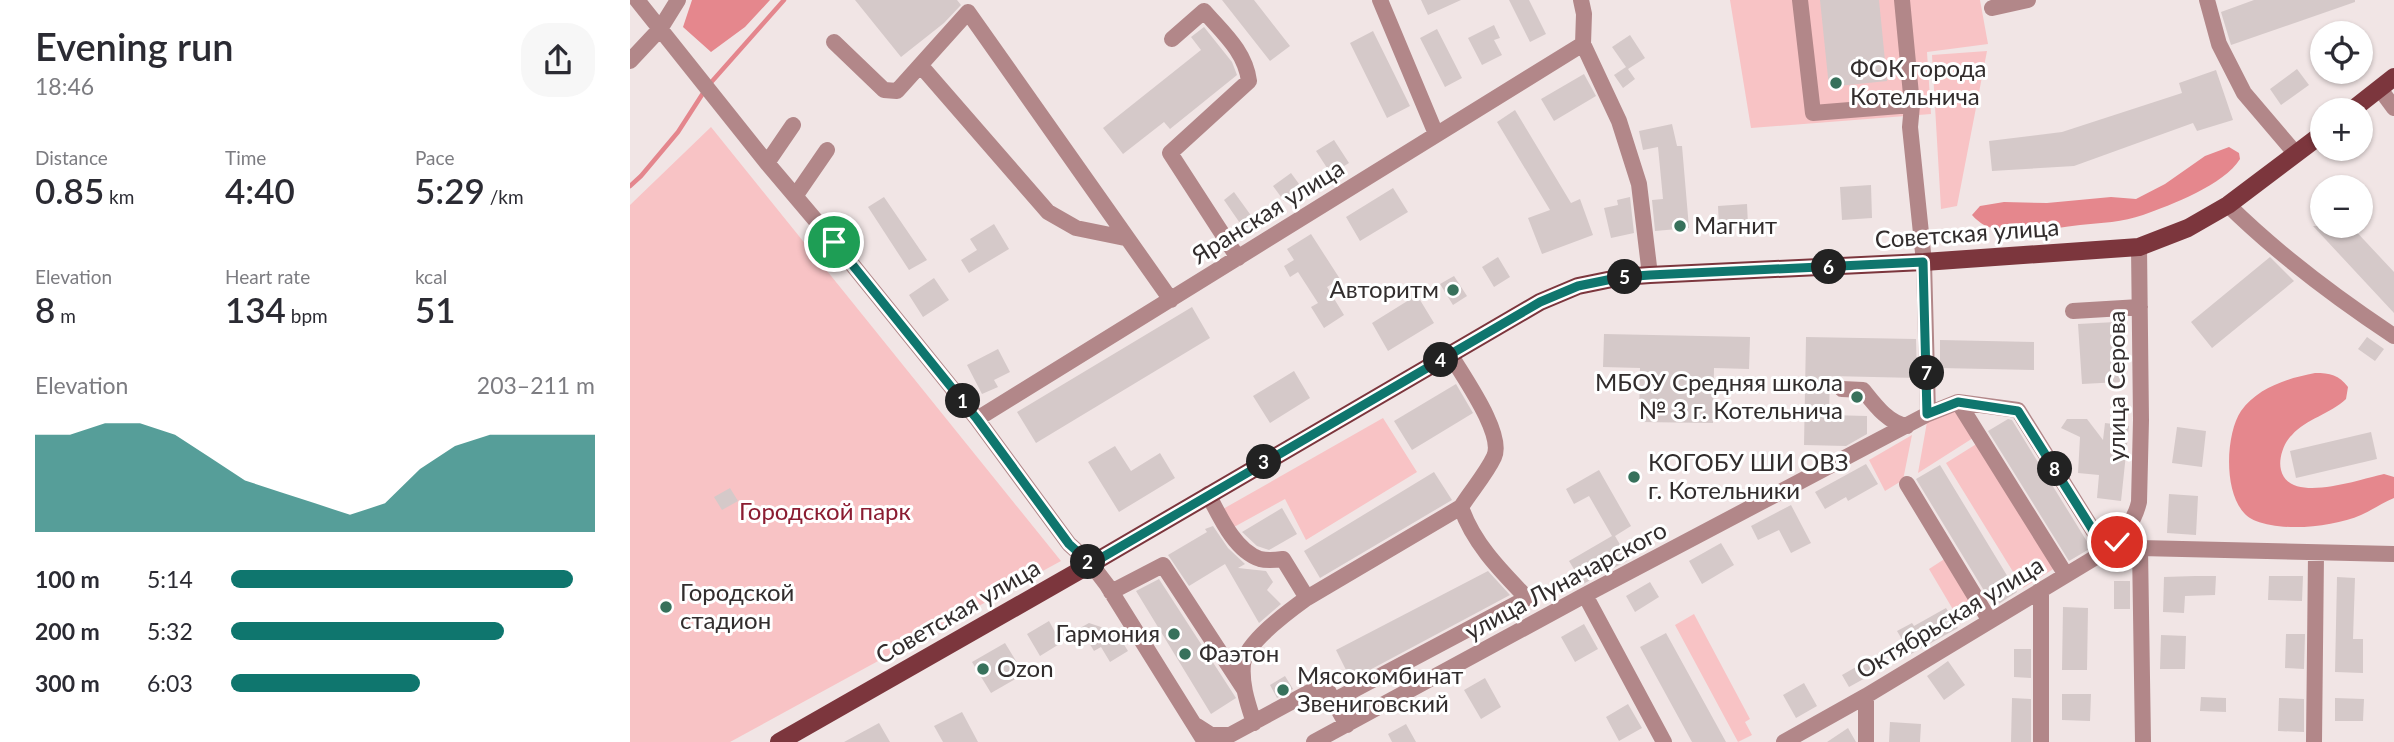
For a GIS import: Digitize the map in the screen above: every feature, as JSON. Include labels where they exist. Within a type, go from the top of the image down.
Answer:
[{"type":"main road","points":[[2368,98],[2387,83]]},
{"type":"main road","name":"Советская улица","points":[[779,742],[1540,302],[1578,286],[1622,277],[1650,275],[1923,262],[2140,247],[2188,228],[2228,205],[2310,143]]},
{"type":"street","points":[[637,0],[977,419],[1069,544],[1091,564],[1205,742]]},
{"type":"street","points":[[630,61],[660,29],[678,0]]},
{"type":"street","points":[[1380,0],[1436,134]]},
{"type":"street","points":[[1581,0],[1584,14],[1583,44],[1619,121],[1639,184],[1650,275]]},
{"type":"street","points":[[1800,0],[1813,113],[1912,105]]},
{"type":"street","points":[[1902,0],[1912,105],[1910,127],[1923,262],[1927,414]]},
{"type":"street","points":[[1992,8],[2028,0]]},
{"type":"street","points":[[2207,0],[2219,44],[2245,93],[2296,154]]},
{"type":"street","points":[[1172,39],[1204,11],[1247,65],[1249,80],[1170,153],[1238,258]]},
{"type":"street","points":[[834,43],[884,90],[897,90],[968,12],[1171,300]]},
{"type":"street","name":"Яранская улица","points":[[977,419],[1583,44]]},
{"type":"street","points":[[921,66],[1048,212],[1076,228],[1125,238]]},
{"type":"street","points":[[2387,83],[2394,108]]},
{"type":"street","points":[[767,163],[793,125]]},
{"type":"street","points":[[796,195],[827,150]]},
{"type":"street","points":[[2228,205],[2312,278],[2394,336]]},
{"type":"street","name":"улица Серова","points":[[2131,524],[2139,502],[2140,247]]},
{"type":"street","points":[[2073,311],[2140,307]]},
{"type":"street","points":[[1254,723],[1244,689],[1243,661],[1265,630],[1307,598],[1461,507],[1494,457],[1496,441],[1481,407],[1450,354]]},
{"type":"street","points":[[1842,389],[1863,390],[1878,409],[1898,424],[1907,426]]},
{"type":"street","points":[[1958,402],[2018,411],[2111,547],[2394,554]]},
{"type":"street","points":[[1958,402],[2066,575]]},
{"type":"street","name":"улица Луначарского","points":[[1314,742],[1927,414],[1958,402]]},
{"type":"street","points":[[1907,484],[1990,621]]},
{"type":"street","points":[[1208,494],[1244,551],[1262,560],[1283,559],[1307,598]]},
{"type":"street","points":[[1333,701],[1527,598],[1489,556],[1467,524],[1461,507]]},
{"type":"street","points":[[2131,524],[2140,548],[2143,742]]},
{"type":"street","name":"Октябрьская улица","points":[[1784,742],[1866,696],[2111,547],[2131,524]]},
{"type":"street","points":[[2314,742],[2316,554]]},
{"type":"street","points":[[1111,592],[1163,565],[1244,689]]},
{"type":"street","points":[[2040,590],[2041,742]]},
{"type":"street","points":[[1585,595],[1664,742]]},
{"type":"street","points":[[1195,725],[1211,735],[1230,735],[1317,688],[1328,691],[1347,725]]},
{"type":"street","points":[[1866,696],[1866,742]]},
{"type":"green space","name":"ФОК города Котельнича","points":[[1730,0],[1980,0],[1988,44],[1927,52],[1931,114],[1751,128]]},
{"type":"green space","points":[[1987,51],[1957,206],[1941,209],[1932,55]]},
{"type":"green space","name":"Городской парк","points":[[711,127],[1061,561],[730,742],[630,742],[630,205]]},
{"type":"green space","points":[[1955,409],[1973,438],[1918,473],[1927,422]]},
{"type":"green space","points":[[1383,418],[1417,472],[1306,540],[1285,499],[1234,527],[1223,509]]},
{"type":"green space","points":[[1912,435],[1903,480],[1885,491],[1869,460]]},
{"type":"green space","points":[[1978,443],[2055,568],[2023,588],[1946,463]]},
{"type":"green space","points":[[1946,558],[1978,612],[1961,623],[1929,569]]},
{"type":"green space","points":[[1694,614],[1750,719],[1745,722],[1752,735],[1738,742],[1675,625]]},
{"type":"shaded area","points":[[692,0],[770,0],[745,27],[711,52],[683,27]]},
{"type":"shaded area","points":[[2229,147],[2239,153],[2240,159],[2210,186],[2182,200],[2135,217],[2112,222],[2020,231],[1992,228],[1972,215],[1980,206],[2004,202],[2047,203],[2111,197],[2136,199],[2165,184],[2205,156]]},
{"type":"shaded area","points":[[2315,373],[2338,377],[2348,387],[2346,399],[2298,429],[2286,442],[2280,461],[2281,470],[2287,480],[2297,486],[2311,488],[2384,474],[2394,477],[2394,498],[2361,515],[2337,523],[2294,527],[2256,521],[2245,514],[2232,488],[2229,454],[2235,422],[2248,403],[2265,390]]},
{"type":"building","points":[[855,0],[957,0],[961,5],[944,23],[901,57]]},
{"type":"building","points":[[1222,0],[1254,0],[1290,46],[1270,61]]},
{"type":"building","points":[[1421,0],[1461,0],[1428,15]]},
{"type":"building","points":[[1509,0],[1529,0],[1546,34],[1530,42]]},
{"type":"building","points":[[1820,0],[1879,0],[1887,81],[1829,87]]},
{"type":"building","points":[[2254,0],[2355,2],[2231,45],[2221,12]]},
{"type":"building","points":[[1494,25],[1500,38],[1494,40],[1502,55],[1482,65],[1468,38]]},
{"type":"building","points":[[1204,27],[1232,62],[1237,75],[1170,129],[1164,122],[1123,154],[1103,128],[1201,50],[1191,37]]},
{"type":"building","points":[[1437,29],[1462,78],[1445,87],[1420,38]]},
{"type":"building","points":[[1373,31],[1410,106],[1387,118],[1350,43]]},
{"type":"building","points":[[1630,35],[1645,58],[1628,69],[1635,79],[1623,88],[1614,75],[1626,67],[1612,47]]},
{"type":"building","points":[[2297,69],[2309,85],[2281,105],[2270,89]]},
{"type":"building","points":[[2216,70],[2233,120],[2197,131],[2193,123],[2074,166],[1992,171],[1989,141],[2062,132],[2182,93],[2179,83]]},
{"type":"building","points":[[1584,74],[1596,96],[1554,121],[1541,99]]},
{"type":"building","points":[[1515,110],[1571,203],[1580,199],[1593,235],[1542,254],[1528,218],[1550,210],[1497,122]]},
{"type":"building","points":[[1672,124],[1677,146],[1682,146],[1689,228],[1655,231],[1652,200],[1663,199],[1658,147],[1643,150],[1639,131]]},
{"type":"building","points":[[1334,140],[1349,163],[1331,174],[1316,151]]},
{"type":"building","points":[[1291,173],[1302,188],[1284,201],[1273,186]]},
{"type":"building","points":[[1871,185],[1872,218],[1842,220],[1840,187]]},
{"type":"building","points":[[1393,188],[1408,212],[1360,241],[1346,217]]},
{"type":"building","points":[[1234,192],[1255,221],[1244,229],[1224,200]]},
{"type":"building","points":[[884,197],[927,260],[909,270],[868,207]]},
{"type":"building","points":[[1630,197],[1634,233],[1611,238],[1604,208],[1618,205],[1617,200]]},
{"type":"building","points":[[1747,204],[1748,225],[1719,227],[1718,206]]},
{"type":"building","points":[[994,224],[1009,249],[969,273],[961,260],[977,250],[970,239]]},
{"type":"building","points":[[1311,234],[1340,279],[1327,287],[1344,315],[1324,328],[1311,307],[1318,303],[1298,272],[1290,277],[1284,266],[1294,260],[1287,249]]},
{"type":"building","points":[[2324,238],[2362,238],[2394,272],[2394,313]]},
{"type":"building","points":[[1498,257],[1510,277],[1494,287],[1482,267]]},
{"type":"building","points":[[2270,257],[2294,281],[2212,348],[2191,322]]},
{"type":"building","name":"Авторитм","points":[[1454,276],[1467,296],[1453,305],[1440,284]]},
{"type":"building","points":[[934,278],[949,300],[923,317],[909,295]]},
{"type":"building","points":[[1417,295],[1434,323],[1388,351],[1372,323]]},
{"type":"building","points":[[1192,307],[1210,338],[1036,443],[1017,412]]},
{"type":"building","points":[[2116,322],[2120,382],[2082,384],[2078,324]]},
{"type":"building","points":[[1604,334],[1750,337],[1749,369],[1714,368],[1713,423],[1639,422],[1640,368],[1603,367]]},
{"type":"building","points":[[1806,337],[1916,339],[1917,378],[1830,376],[1829,415],[1867,416],[1867,434],[1846,446],[1804,445]]},
{"type":"building","points":[[2367,337],[2384,349],[2375,361],[2358,349]]},
{"type":"building","points":[[1940,340],[2034,342],[2034,370],[1940,368]]},
{"type":"building","points":[[998,349],[1010,372],[994,380],[998,387],[982,394],[967,365]]},
{"type":"building","points":[[1294,371],[1310,398],[1270,423],[1253,396]]},
{"type":"building","points":[[1456,384],[1473,413],[1412,450],[1394,421]]},
{"type":"building","points":[[2008,419],[2012,420],[2091,548],[2069,561],[1988,431]]},
{"type":"building","points":[[2067,419],[2087,419],[2103,440],[2105,423],[2129,426],[2121,501],[2097,498],[2099,475],[2078,473],[2080,437],[2061,428]]},
{"type":"building","points":[[2177,427],[2206,431],[2202,467],[2172,463]]},
{"type":"building","points":[[2371,432],[2377,459],[2296,478],[2290,451]]},
{"type":"building","points":[[1115,446],[1131,471],[1160,453],[1175,478],[1119,512],[1088,462]]},
{"type":"building","points":[[1866,464],[1878,484],[1848,501],[1846,497],[1825,509],[1815,492]]},
{"type":"building","points":[[1940,465],[2017,592],[1994,607],[1916,479]]},
{"type":"building","points":[[1599,470],[1631,526],[1615,536],[1629,560],[1583,584],[1569,561],[1612,536],[1589,496],[1574,504],[1566,489]]},
{"type":"building","points":[[1434,472],[1452,500],[1320,578],[1304,551]]},
{"type":"building","points":[[730,488],[738,501],[722,510],[714,497]]},
{"type":"building","points":[[2169,494],[2198,496],[2196,535],[2167,533]]},
{"type":"building","points":[[1791,505],[1811,543],[1791,553],[1779,530],[1758,540],[1751,526]]},
{"type":"building","points":[[1282,508],[1297,534],[1269,550],[1257,546],[1242,532]]},
{"type":"building","points":[[1213,526],[1228,548],[1245,564],[1238,568],[1266,571],[1273,582],[1267,590],[1281,604],[1259,623],[1225,564],[1189,586],[1168,555]]},
{"type":"building","points":[[1721,543],[1734,565],[1702,584],[1689,561]]},
{"type":"building","points":[[1488,571],[1510,595],[1351,680],[1336,650]]},
{"type":"building","points":[[2216,576],[2215,595],[2185,596],[2184,613],[2163,612],[2164,577]]},
{"type":"building","points":[[2269,576],[2303,576],[2302,601],[2268,600]]},
{"type":"building","points":[[2337,577],[2355,578],[2353,639],[2363,639],[2363,673],[2335,672]]},
{"type":"building","points":[[1159,579],[1236,698],[1211,714],[1136,591]]},
{"type":"building","points":[[2114,581],[2130,581],[2130,609],[2114,609]]},
{"type":"building","points":[[1650,582],[1659,597],[1635,612],[1626,596]]},
{"type":"building","points":[[2063,607],[2088,608],[2087,670],[2062,670]]},
{"type":"building","points":[[1946,608],[1958,628],[1911,654],[1897,631],[1912,623],[1914,626]]},
{"type":"building","points":[[1049,621],[1061,643],[1040,656],[1027,634]]},
{"type":"building","points":[[1089,623],[1116,632],[1128,651],[1110,662],[1101,647],[1094,651],[1080,628]]},
{"type":"building","points":[[1584,624],[1598,649],[1575,662],[1561,637]]},
{"type":"building","points":[[1666,633],[1726,742],[1692,742],[1640,647]]},
{"type":"building","points":[[2286,634],[2305,634],[2304,669],[2285,668]]},
{"type":"building","points":[[2161,635],[2186,636],[2185,669],[2160,669]]},
{"type":"building","points":[[1005,643],[1024,674],[991,693],[972,662]]},
{"type":"building","points":[[2014,649],[2031,649],[2031,678],[2014,677]]},
{"type":"building","points":[[1870,659],[1878,671],[1849,687],[1842,675]]},
{"type":"building","points":[[1948,661],[1965,685],[1944,700],[1927,676]]},
{"type":"building","points":[[1285,676],[1293,689],[1277,698],[1270,685]]},
{"type":"building","points":[[1485,678],[1501,707],[1481,719],[1464,690]]},
{"type":"building","points":[[1804,683],[1817,706],[1796,718],[1783,695]]},
{"type":"building","points":[[2062,694],[2091,694],[2090,721],[2062,720]]},
{"type":"building","points":[[2201,697],[2226,698],[2226,712],[2200,711]]},
{"type":"building","points":[[2012,698],[2031,699],[2031,742],[2011,742]]},
{"type":"building","points":[[2279,698],[2304,699],[2304,732],[2278,731]]},
{"type":"building","points":[[2335,698],[2364,699],[2363,721],[2335,721]]},
{"type":"building","points":[[1628,704],[1642,728],[1619,741],[1606,717]]},
{"type":"building","points":[[962,712],[978,742],[943,742],[934,726]]},
{"type":"building","points":[[1890,722],[1921,724],[1920,742],[1889,742]]},
{"type":"building","points":[[879,723],[890,742],[844,742]]},
{"type":"building","points":[[1406,724],[1416,742],[1392,742],[1388,734]]},
{"type":"building","points":[[1848,728],[1856,742],[1827,742]]},
{"type":"waterway","points":[[630,186],[678,132],[707,87],[784,0]]},
{"type":"place","name":"ФОК города Котельнича","points":[[1836,83]]},
{"type":"place","name":"Магнит","points":[[1680,226]]},
{"type":"place","name":"Авторитм","points":[[1453,290]]},
{"type":"place","name":"МБОУ Средняя школа № 3 г. Котельнича","points":[[1857,397]]},
{"type":"place","name":"КОГОБУ ШИ ОВЗ г. Котельники","points":[[1634,477]]},
{"type":"place","name":"Городской стадион","points":[[666,607]]},
{"type":"place","name":"Гармония","points":[[1174,634]]},
{"type":"place","name":"Фаэтон","points":[[1185,654]]},
{"type":"place","name":"Ozon","points":[[983,669]]},
{"type":"place","name":"Мясокомбинат Звениговский","points":[[1283,690]]},
{"type":"route","points":[[834,242],[977,419],[1069,544],[1091,564],[1540,302],[1578,286],[1622,277],[1650,275],[1923,262],[1927,414],[1958,402],[2018,411],[2106,551],[2117,542]]}]
